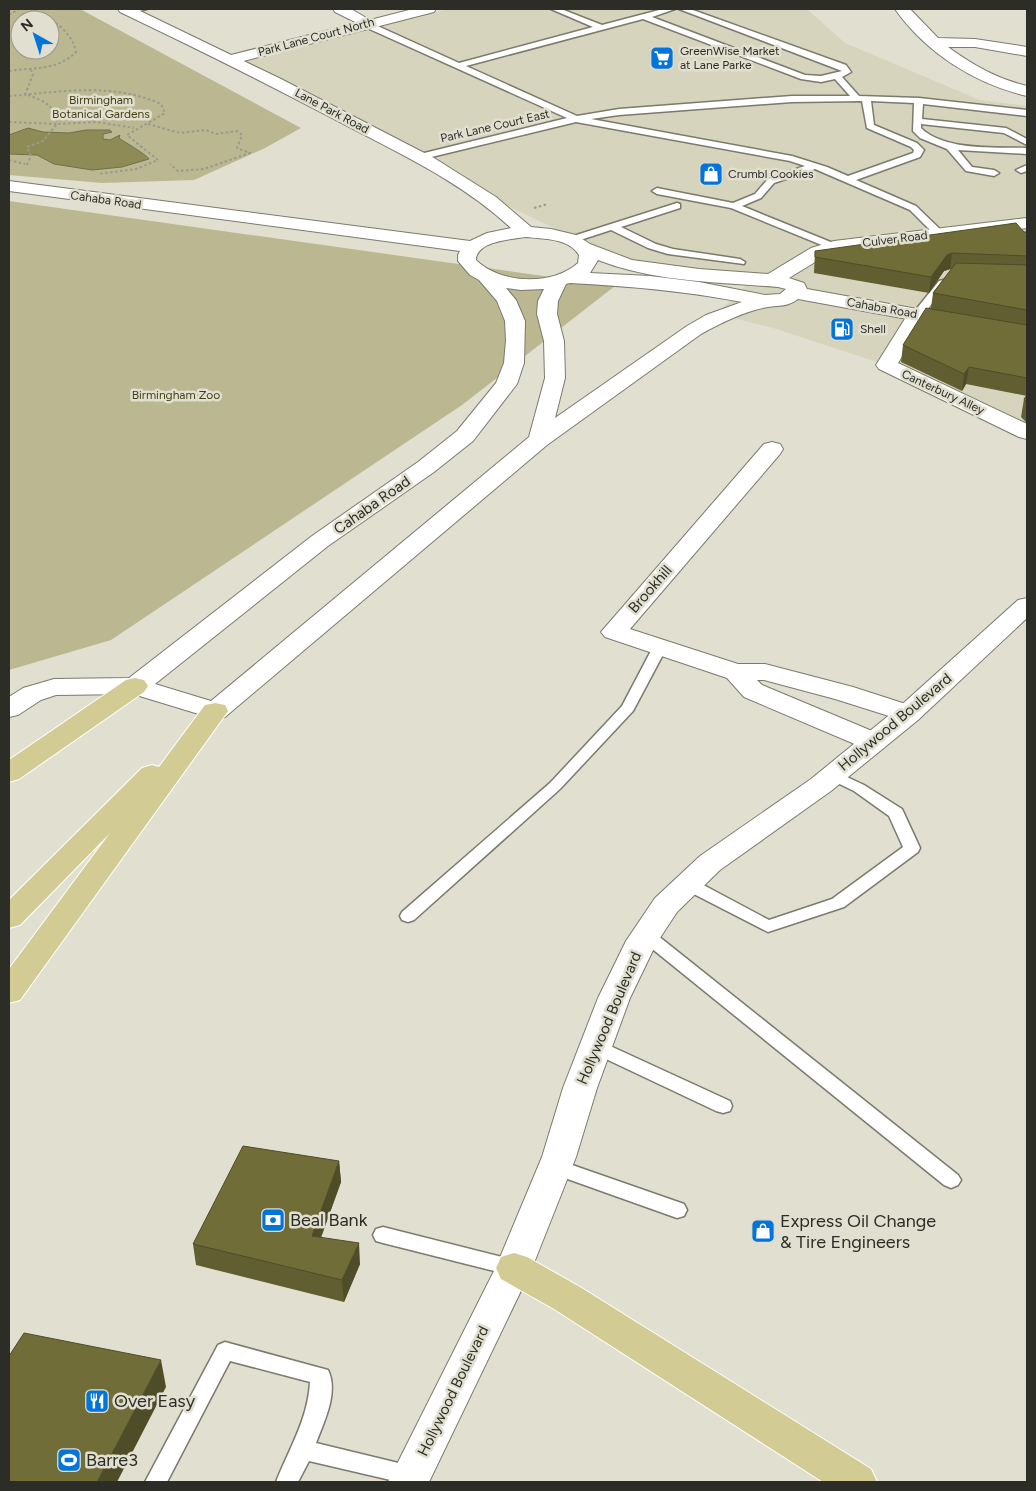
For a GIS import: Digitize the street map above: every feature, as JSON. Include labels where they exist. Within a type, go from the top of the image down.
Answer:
[{"type":"highway","points":[[9,773],[135,686]]},
{"type":"highway","points":[[9,918],[215,711]]},
{"type":"highway","points":[[9,992],[215,711]]},
{"type":"highway","points":[[514,1268],[567,1298],[857,1482]]},
{"type":"street","points":[[340,9],[358,17],[368,25]]},
{"type":"street","name":"Park Lane Court North","points":[[232,59],[428,9]]},
{"type":"street","points":[[902,9],[933,42],[957,63],[1004,85],[1027,91]]},
{"type":"street","name":"Lane Park Road","points":[[133,10],[232,59],[419,157],[479,192],[506,213],[526,232]]},
{"type":"street","points":[[933,42],[975,43],[1027,51]]},
{"type":"street","name":"Cahaba Road","points":[[9,186],[472,247]]},
{"type":"street","name":"Culver Road","points":[[772,280],[818,252],[834,247],[939,233],[1018,228]]},
{"type":"street","name":"Cahaba Road","points":[[135,686],[320,542],[426,467],[465,436],[506,384],[514,363],[515,321],[506,300],[487,277],[471,267],[467,261],[467,255],[472,247],[487,239],[498,236],[526,232],[554,235],[628,265],[699,274],[772,280],[792,284],[798,290],[785,300],[765,301],[699,288],[650,282],[563,279],[545,283],[514,283],[487,277]]},
{"type":"street","name":"Cahaba Road","points":[[563,279],[586,266],[589,260],[578,244]]},
{"type":"street","points":[[540,440],[555,378],[554,341],[547,314],[548,301],[563,279]]},
{"type":"street","name":"Cahaba Road","points":[[795,293],[1027,335]]},
{"type":"street","name":"Cahaba Road","points":[[215,711],[540,440],[694,330],[713,319],[765,301]]},
{"type":"street","name":"Canterbury Alley","points":[[918,314],[886,366],[1027,432]]},
{"type":"street","name":"Brookhill","points":[[772,449],[614,632],[736,672],[764,672],[844,693],[908,714]]},
{"type":"street","name":"Hollywood Boulevard","points":[[410,1479],[514,1268],[555,1166],[580,1088],[614,998],[646,935],[666,905],[710,863],[832,776],[908,714],[1027,605]]},
{"type":"street","name":"Brookhill","points":[[736,672],[753,691],[874,742]]},
{"type":"street","points":[[9,709],[32,694],[54,687],[135,686],[215,711]]},
{"type":"lane","points":[[555,9],[600,27]]},
{"type":"lane","points":[[458,66],[671,9]]},
{"type":"lane","points":[[643,16],[804,77],[821,79],[847,72],[843,66],[683,9]]},
{"type":"lane","points":[[368,25],[576,119],[792,159],[815,166],[914,208],[939,233]]},
{"type":"lane","points":[[837,76],[862,98],[870,126],[914,145],[920,150],[917,155],[849,179]]},
{"type":"lane","name":"Park Lane Court East","points":[[419,157],[576,119],[629,111],[792,99],[862,98],[919,101],[1027,114]]},
{"type":"lane","points":[[919,101],[916,129],[923,136],[950,147],[1027,151]]},
{"type":"lane","points":[[917,121],[1006,131],[1027,142]]},
{"type":"lane","points":[[950,147],[969,169],[994,173]]},
{"type":"lane","points":[[734,206],[758,196],[771,181],[815,166]]},
{"type":"lane","points":[[657,191],[734,206],[834,247]]},
{"type":"lane","points":[[578,244],[612,227],[677,206]]},
{"type":"lane","points":[[612,227],[652,246],[672,252],[740,262]]},
{"type":"lane","points":[[918,314],[932,299],[950,274]]},
{"type":"lane","points":[[408,916],[555,786],[602,736],[628,708],[660,647]]},
{"type":"lane","points":[[688,884],[768,926],[838,903],[912,848],[896,813],[859,788],[832,776]]},
{"type":"lane","points":[[646,935],[951,1180]]},
{"type":"lane","points":[[595,1046],[723,1106]]},
{"type":"lane","points":[[555,1166],[677,1210]]},
{"type":"lane","points":[[382,1235],[514,1268]]},
{"type":"lane","points":[[156,1482],[225,1351],[321,1376],[320,1401],[303,1450],[287,1482]]},
{"type":"lane","points":[[303,1450],[410,1479]]},
{"type":"path","points":[[9,15],[19,9]]},
{"type":"path","points":[[9,71],[31,70],[60,64],[72,58],[76,52],[74,42],[59,26],[30,9]]},
{"type":"path","points":[[26,95],[33,74],[31,70]]},
{"type":"path","points":[[9,96],[70,91],[120,91],[139,94],[161,104],[165,113],[161,117],[135,128],[128,135],[158,160],[140,169],[90,175]]},
{"type":"path","points":[[26,95],[50,106],[57,115],[57,124],[52,132],[43,141],[26,147],[31,156],[27,165]]},
{"type":"path","points":[[9,122],[57,124],[97,122],[135,128]]},
{"type":"path","points":[[148,124],[180,133],[206,130],[216,134],[237,131],[242,136],[237,148],[250,153],[204,169],[178,171],[170,164]]},
{"type":"path","points":[[9,160],[20,161],[35,167]]},
{"type":"shaded area","points":[[449,9],[807,9],[845,43],[980,100],[1027,106],[1027,432],[886,365],[773,328],[717,314],[750,281],[627,263],[479,192],[232,59]]},
{"type":"shaded area","points":[[28,128],[43,132],[69,133],[86,130],[110,130],[112,132],[103,134],[103,139],[110,140],[120,135],[119,138],[149,159],[122,167],[92,170],[54,164],[37,155],[9,154],[9,135]]},
{"type":"green space","name":"Birmingham Botanical Gardens","points":[[9,9],[80,9],[301,128],[265,148],[194,180],[102,183],[9,175]]},
{"type":"green space","name":"Birmingham Zoo","points":[[9,201],[615,286],[462,405],[111,640],[9,670]]},
{"type":"building","points":[[1016,223],[1024,232],[1027,232],[1027,256],[952,253],[947,255],[931,277],[815,257],[815,251]]},
{"type":"building","points":[[956,263],[1027,265],[1027,310],[933,293]]},
{"type":"building","points":[[926,308],[1027,325],[1027,378],[969,367],[964,374],[903,345]]},
{"type":"building","name":"Beal Bank","points":[[243,1146],[339,1161],[312,1236],[359,1243],[342,1280],[193,1244]]},
{"type":"building","points":[[24,1333],[161,1360],[97,1482],[9,1482],[9,1356]]},
{"type":"place","name":"GreenWise Market at Lane Parke","points":[[662,58]]},
{"type":"place","name":"Crumbl Cookies","points":[[711,174]]},
{"type":"place","name":"Shell","points":[[842,329]]},
{"type":"place","name":"Beal Bank","points":[[273,1220]]},
{"type":"place","name":"Express Oil Change & Tire Engineers","points":[[763,1231]]},
{"type":"place","name":"Over Easy","points":[[97,1401]]},
{"type":"place","name":"Barre3","points":[[69,1460]]}]
